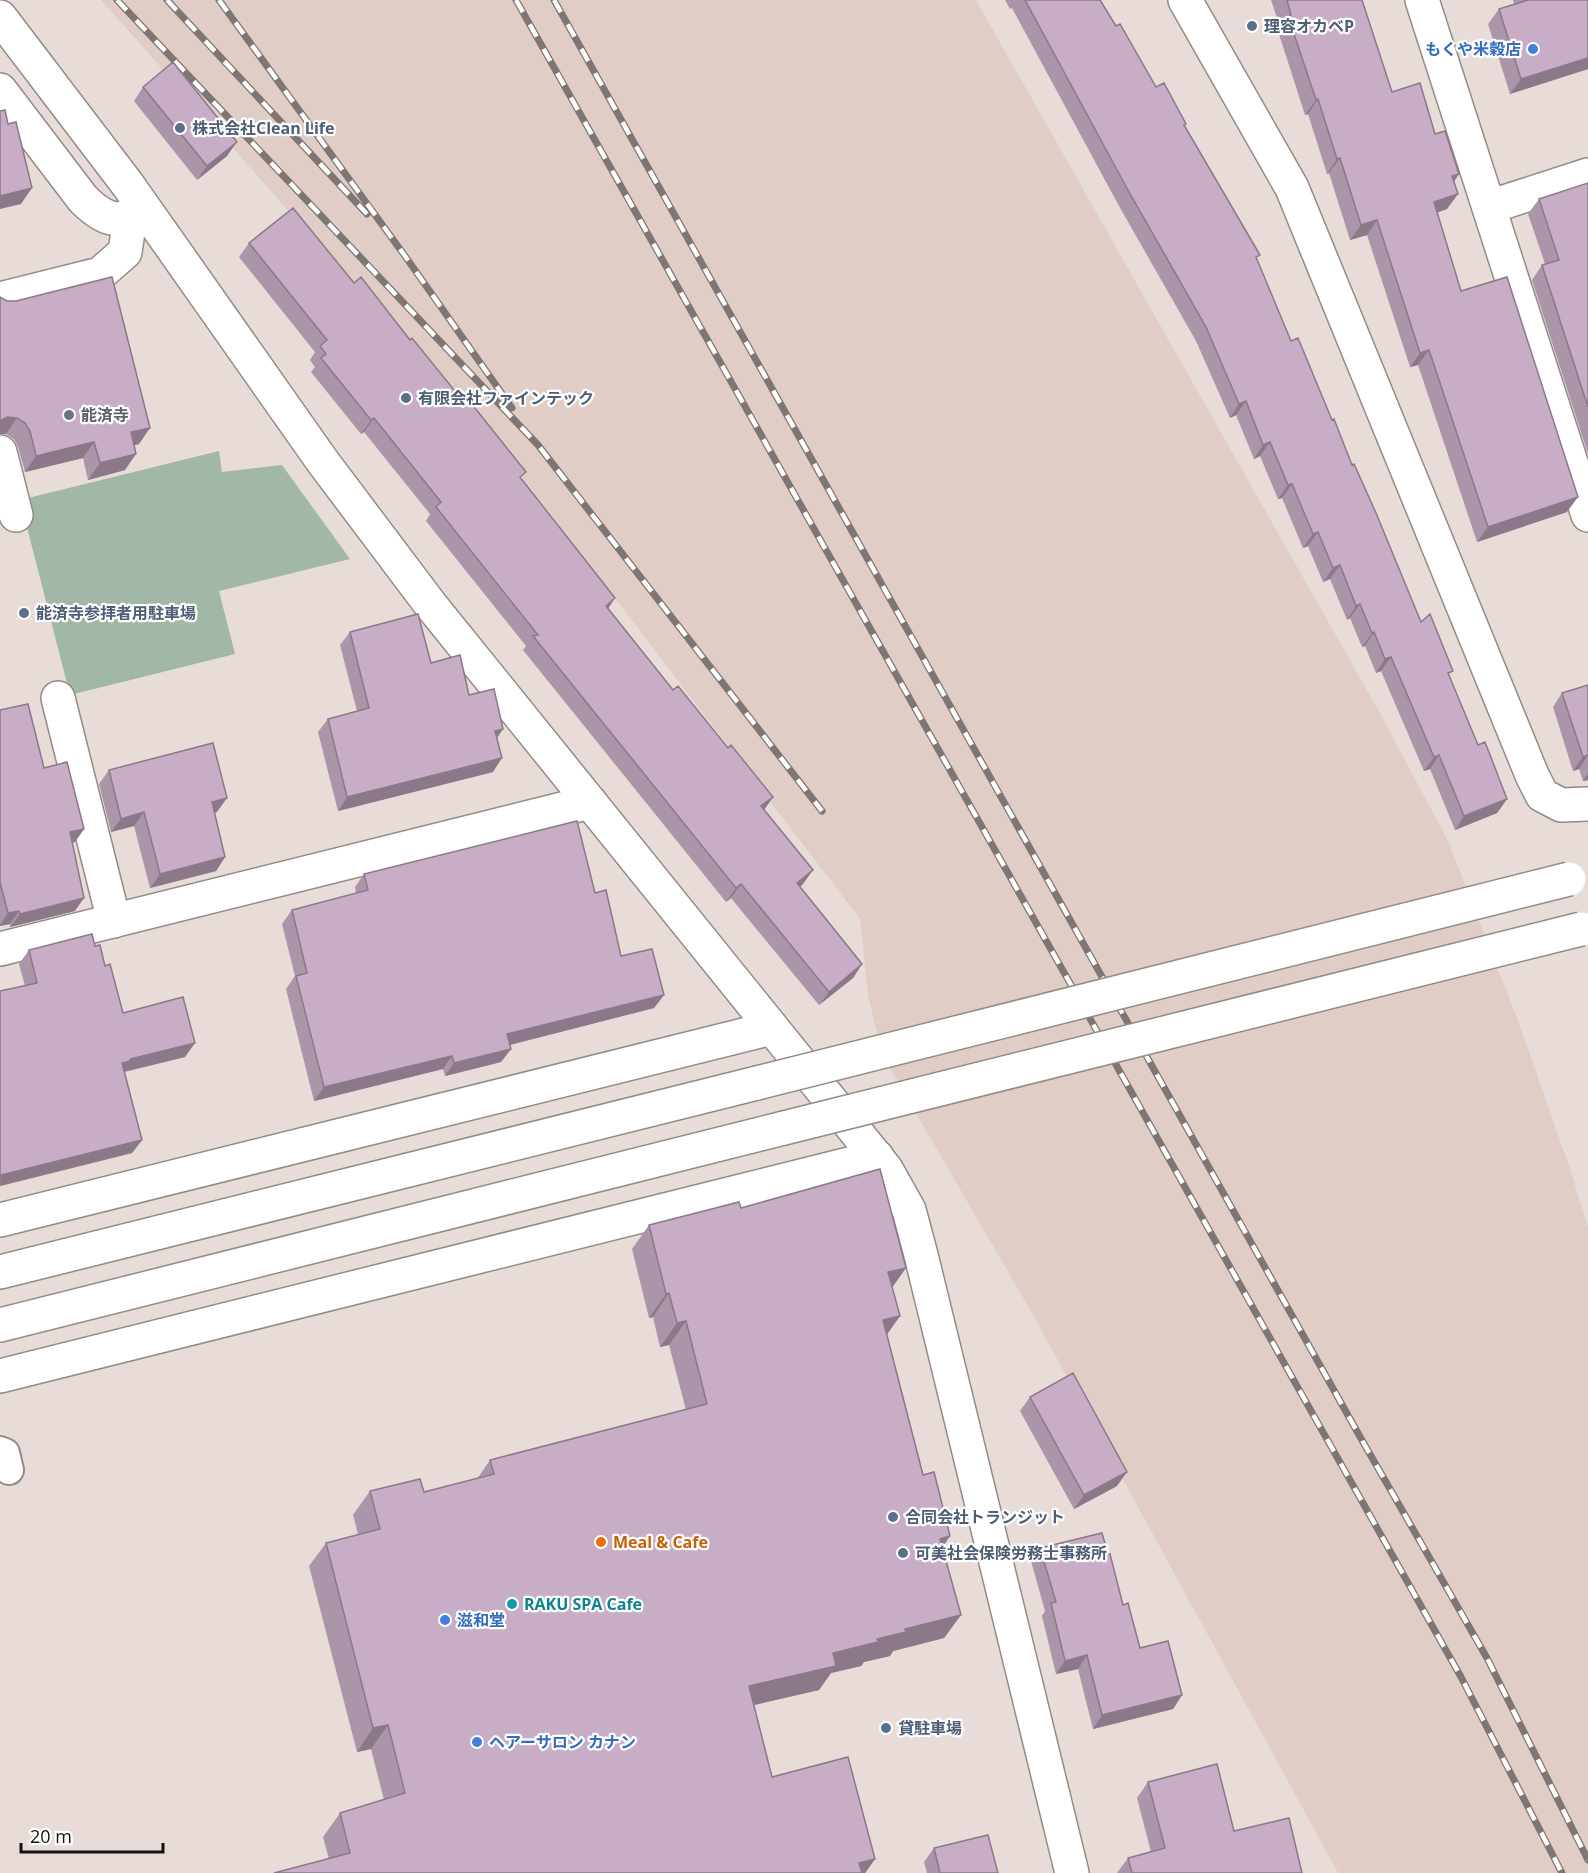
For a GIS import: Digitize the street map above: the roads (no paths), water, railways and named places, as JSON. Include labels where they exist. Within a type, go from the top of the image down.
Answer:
[{"type":"street","points":[[1185,0],[1292,188],[1542,795],[1561,805],[1588,804]]},
{"type":"street","points":[[1422,0],[1586,505]]},
{"type":"street","points":[[0,16],[137,213],[375,533],[886,1169],[909,1210],[1072,1873]]},
{"type":"street","points":[[0,90],[83,199],[96,212],[112,218],[137,213]]},
{"type":"street","points":[[1489,207],[1588,175]]},
{"type":"street","points":[[0,299],[100,274],[125,252],[137,213]]},
{"type":"street","points":[[0,452],[16,515]]},
{"type":"street","points":[[58,698],[114,921]]},
{"type":"street","points":[[0,949],[590,802]]},
{"type":"street","points":[[0,1272],[1588,874]]},
{"type":"street","points":[[0,1325],[1588,927]]},
{"type":"street","points":[[0,1220],[772,1028]]},
{"type":"street","points":[[0,1376],[877,1157]]},
{"type":"railway","points":[[117,0],[538,445],[822,811]]},
{"type":"railway","points":[[167,0],[367,214]]},
{"type":"railway","points":[[219,0],[512,408]]},
{"type":"railway","points":[[516,0],[1461,1677],[1562,1873]]},
{"type":"railway","points":[[554,0],[1363,1442],[1487,1658],[1588,1860]]},
{"type":"place","name":"理容オカベP","points":[[1252,26]]},
{"type":"place","name":"もくや米穀店","points":[[1533,49]]},
{"type":"place","name":"株式会社Clean Life","points":[[180,128]]},
{"type":"place","name":"有限会社ファインテック","points":[[406,398]]},
{"type":"place","name":"能済寺","points":[[69,415]]},
{"type":"place","name":"能済寺参拝者用駐車場","points":[[24,613]]},
{"type":"place","name":"合同会社トランジット","points":[[893,1517]]},
{"type":"place","name":"Meal & Cafe","points":[[601,1542]]},
{"type":"place","name":"可美社会保険労務士事務所","points":[[903,1553]]},
{"type":"place","name":"RAKU SPA Cafe","points":[[512,1604]]},
{"type":"place","name":"滋和堂","points":[[445,1620]]},
{"type":"place","name":"貸駐車場","points":[[886,1728]]},
{"type":"place","name":"ヘアーサロン カナン","points":[[477,1742]]}]
